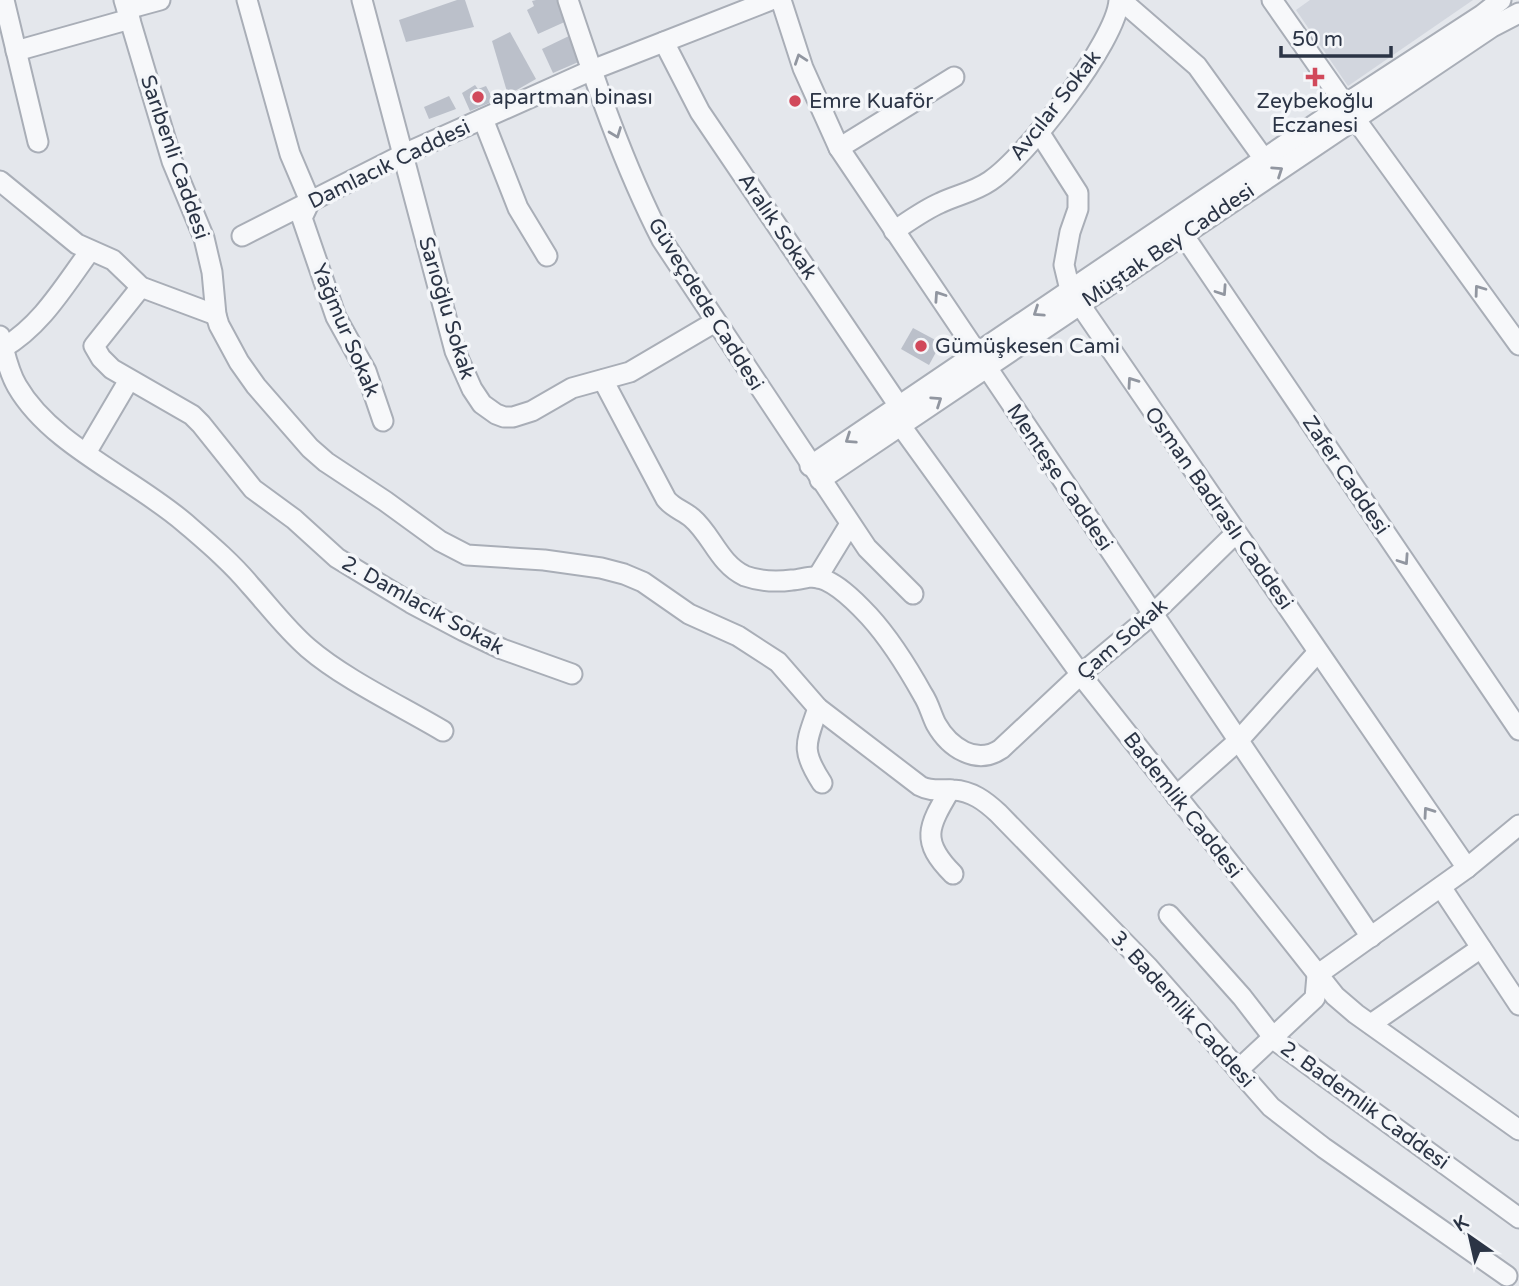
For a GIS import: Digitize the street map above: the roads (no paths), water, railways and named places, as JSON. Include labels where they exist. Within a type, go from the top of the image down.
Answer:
[{"type":"street","points":[[4,0],[38,142]]},
{"type":"street","points":[[16,51],[127,9],[160,0]]},
{"type":"street","name":"Yağmur Sokak","points":[[247,0],[290,154],[310,201],[302,218],[336,317],[366,371],[383,421]]},
{"type":"street","name":"Sarıoğlu Sokak","points":[[362,0],[456,351],[472,389],[482,404],[503,417],[532,411],[572,388],[619,376],[641,366],[715,323]]},
{"type":"street","name":"Güveçdede Caddesi","points":[[568,0],[592,70],[650,217],[673,259],[867,548],[913,594]]},
{"type":"street","name":"Damlacık Caddesi","points":[[242,236],[404,154],[592,70],[771,0]]},
{"type":"street","name":"Menteşe Caddesi","points":[[780,0],[803,68],[839,148],[1371,937]]},
{"type":"street","points":[[1120,0],[1198,66],[1264,159]]},
{"type":"street","name":"Avcılar Sokak","points":[[894,231],[940,203],[974,190],[991,180],[1040,132],[1111,30],[1117,18],[1120,0]]},
{"type":"street","points":[[1272,0],[1519,345]]},
{"type":"street","name":"Müştak Bey Caddesi","points":[[815,473],[901,426],[982,360],[1350,112],[1501,0]]},
{"type":"street","name":"Sarıbenli Caddesi","points":[[127,9],[172,161],[204,238],[212,272],[216,315],[225,338],[248,374],[310,448],[326,463],[458,552],[476,557],[544,560],[601,568],[636,579],[688,614],[738,636],[778,662],[818,708]]},
{"type":"street","name":"Müştak Bey Caddesi","points":[[1178,227],[1264,159],[1519,13]]},
{"type":"street","name":"Aralık Sokak","points":[[664,42],[701,112],[899,405]]},
{"type":"street","points":[[839,148],[954,76]]},
{"type":"street","points":[[483,119],[518,208],[547,256]]},
{"type":"street","name":"Osman Badraslı Caddesi","points":[[1040,132],[1073,184],[1079,200],[1066,245],[1064,265],[1074,298],[1467,868]]},
{"type":"street","points":[[0,181],[71,240],[113,260],[141,288],[216,315]]},
{"type":"street","name":"Zafer Caddesi","points":[[1178,227],[1519,730]]},
{"type":"street","points":[[90,251],[37,322],[19,339],[2,342],[8,367],[27,401],[56,431],[164,505],[193,530],[230,563],[309,649],[443,731]]},
{"type":"street","name":"2. Damlacık Sokak","points":[[141,288],[94,346],[101,358],[129,380],[191,415],[253,489],[294,519],[345,564],[411,603],[483,640],[572,674]]},
{"type":"street","name":"Müştak Bey Caddesi","points":[[815,473],[899,405],[982,360]]},
{"type":"street","points":[[86,453],[129,380]]},
{"type":"street","points":[[603,380],[666,499],[701,527],[724,561],[734,570],[755,579],[784,581],[817,578],[850,524]]},
{"type":"street","name":"Bademlik Caddesi","points":[[901,426],[1081,674],[1317,975],[1343,1004],[1519,1130]]},
{"type":"street","name":"Çam Sokak","points":[[817,578],[845,595],[880,629],[924,696],[937,724],[949,741],[976,756],[996,753],[1007,744],[1081,674],[1153,614],[1236,533]]},
{"type":"street","points":[[1176,796],[1238,741],[1318,652]]},
{"type":"street","points":[[818,708],[806,750],[811,767],[822,783]]},
{"type":"street","name":"3. Bademlik Caddesi","points":[[818,708],[920,786],[930,790],[950,790],[976,796],[998,813],[1149,968],[1270,1107],[1507,1276]]},
{"type":"street","points":[[950,790],[939,809],[930,837],[932,850],[953,874]]},
{"type":"street","points":[[1238,1070],[1315,998],[1317,975],[1467,868],[1519,825]]},
{"type":"street","points":[[1441,887],[1519,1005]]},
{"type":"street","name":"2. Bademlik Caddesi","points":[[1169,915],[1242,997],[1273,1038],[1315,1072],[1519,1218]]},
{"type":"street","points":[[1371,1024],[1481,948]]},
{"type":"place","name":"Zeybekoğlu Eczanesi","points":[[1315,77]]},
{"type":"place","name":"apartman binası","points":[[478,97]]},
{"type":"place","name":"Emre Kuaför","points":[[795,101]]},
{"type":"place","name":"Gümüşkesen Cami","points":[[921,346]]}]
